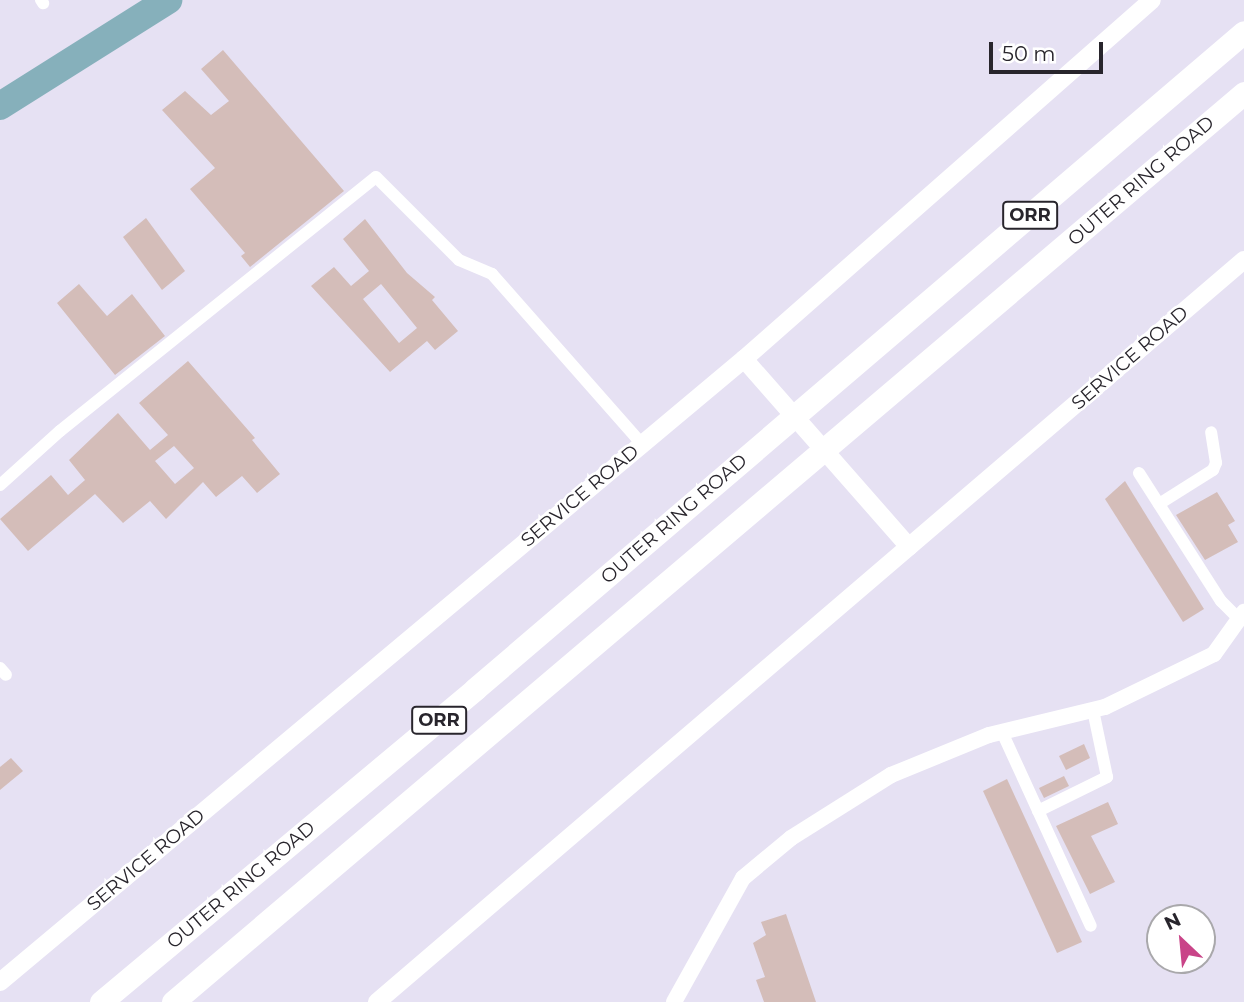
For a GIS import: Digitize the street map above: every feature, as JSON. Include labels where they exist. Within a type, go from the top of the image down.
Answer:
[{"type":"highway","name":"OUTER RING ROAD","points":[[101,1002],[774,435],[1244,32]]},
{"type":"highway","name":"OUTER RING ROAD","points":[[173,1002],[1244,93]]},
{"type":"main road","name":"SERVICE ROAD","points":[[0,982],[744,359],[1152,0]]},
{"type":"main road","name":"SERVICE ROAD","points":[[377,1002],[1244,260]]},
{"type":"main road","points":[[744,359],[909,547]]},
{"type":"street","points":[[0,485],[60,431],[376,177],[459,260],[492,274],[642,444]]},
{"type":"street","points":[[1159,503],[1213,470],[1216,463],[1211,432]]},
{"type":"street","points":[[674,1002],[743,878],[791,838],[891,775],[1002,732],[1093,710],[1214,654],[1241,615],[1221,601],[1139,473]]},
{"type":"street","points":[[1038,811],[1107,777],[1093,710]]},
{"type":"street","points":[[1002,732],[1091,926]]},
{"type":"building","points":[[223,50],[344,191],[250,267],[241,256],[245,253],[190,189],[215,168],[162,110],[185,91],[211,115],[229,101],[201,69]]},
{"type":"building","points":[[146,218],[185,271],[162,290],[123,237]]},
{"type":"building","points":[[365,219],[407,273],[435,297],[432,300],[458,331],[435,350],[427,341],[390,372],[311,286],[334,267],[351,286],[369,271],[343,239]],"holes":[[[381,284],[417,328],[399,343],[363,299]]]},
{"type":"building","points":[[79,284],[107,316],[132,294],[165,336],[115,375],[57,303]]},
{"type":"building","points":[[188,361],[255,438],[252,440],[280,474],[257,493],[242,476],[216,497],[203,482],[166,519],[150,501],[123,523],[95,494],[28,551],[0,519],[51,475],[68,495],[85,480],[69,460],[118,413],[150,450],[168,435],[139,403]],"holes":[[[174,446],[194,468],[175,484],[155,461]]]},
{"type":"building","points":[[1125,481],[1204,609],[1183,622],[1105,499]]},
{"type":"building","points":[[1217,492],[1235,521],[1228,525],[1238,542],[1205,560],[1176,515]]},
{"type":"building","points":[[1084,744],[1090,758],[1066,770],[1059,756]]},
{"type":"building","points":[[11,758],[23,771],[0,790],[0,767]]},
{"type":"building","points":[[1064,776],[1069,786],[1044,798],[1039,788]]},
{"type":"building","points":[[1007,779],[1082,942],[1057,953],[983,791]]},
{"type":"building","points":[[1108,802],[1118,824],[1091,836],[1115,882],[1090,894],[1056,826]]},
{"type":"building","points":[[786,914],[816,1002],[764,1002],[756,980],[765,977],[753,943],[766,935],[761,922]]},
{"type":"waterway","points":[[0,106],[168,0]]}]
